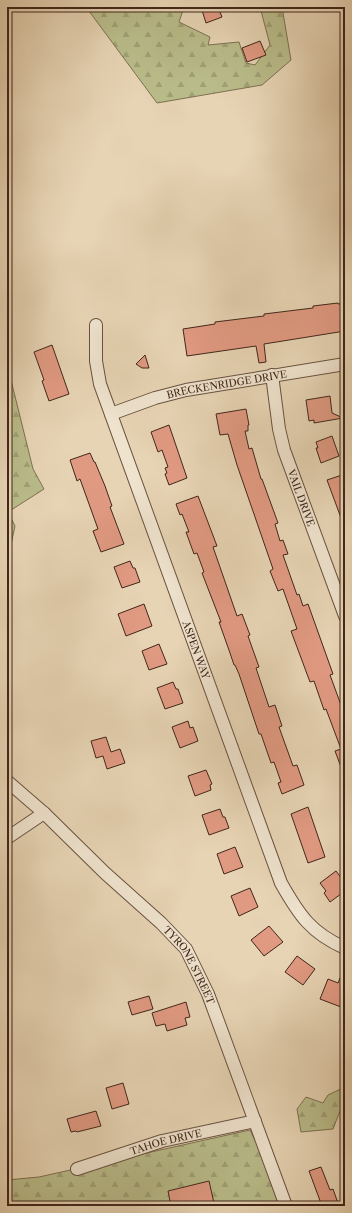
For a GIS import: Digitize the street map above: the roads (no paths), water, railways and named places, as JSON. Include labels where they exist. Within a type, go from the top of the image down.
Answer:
[{"type":"street","name":"ASPEN WAY","points":[[96,325],[97,374],[282,883],[298,912],[308,924],[321,935],[345,948]]},
{"type":"street","name":"BRECKENRIDGE DRIVE","points":[[111,414],[155,398],[186,390],[345,364]]},
{"type":"street","name":"VAIL DRIVE","points":[[272,375],[279,429],[284,450],[345,616]]},
{"type":"street","name":"TYRONE STREET","points":[[7,781],[44,813],[105,873],[161,923],[186,949],[208,994],[286,1206]]},
{"type":"street","points":[[7,838],[44,813]]},
{"type":"street","name":"TAHOE DRIVE","points":[[77,1169],[162,1141],[255,1122]]}]
